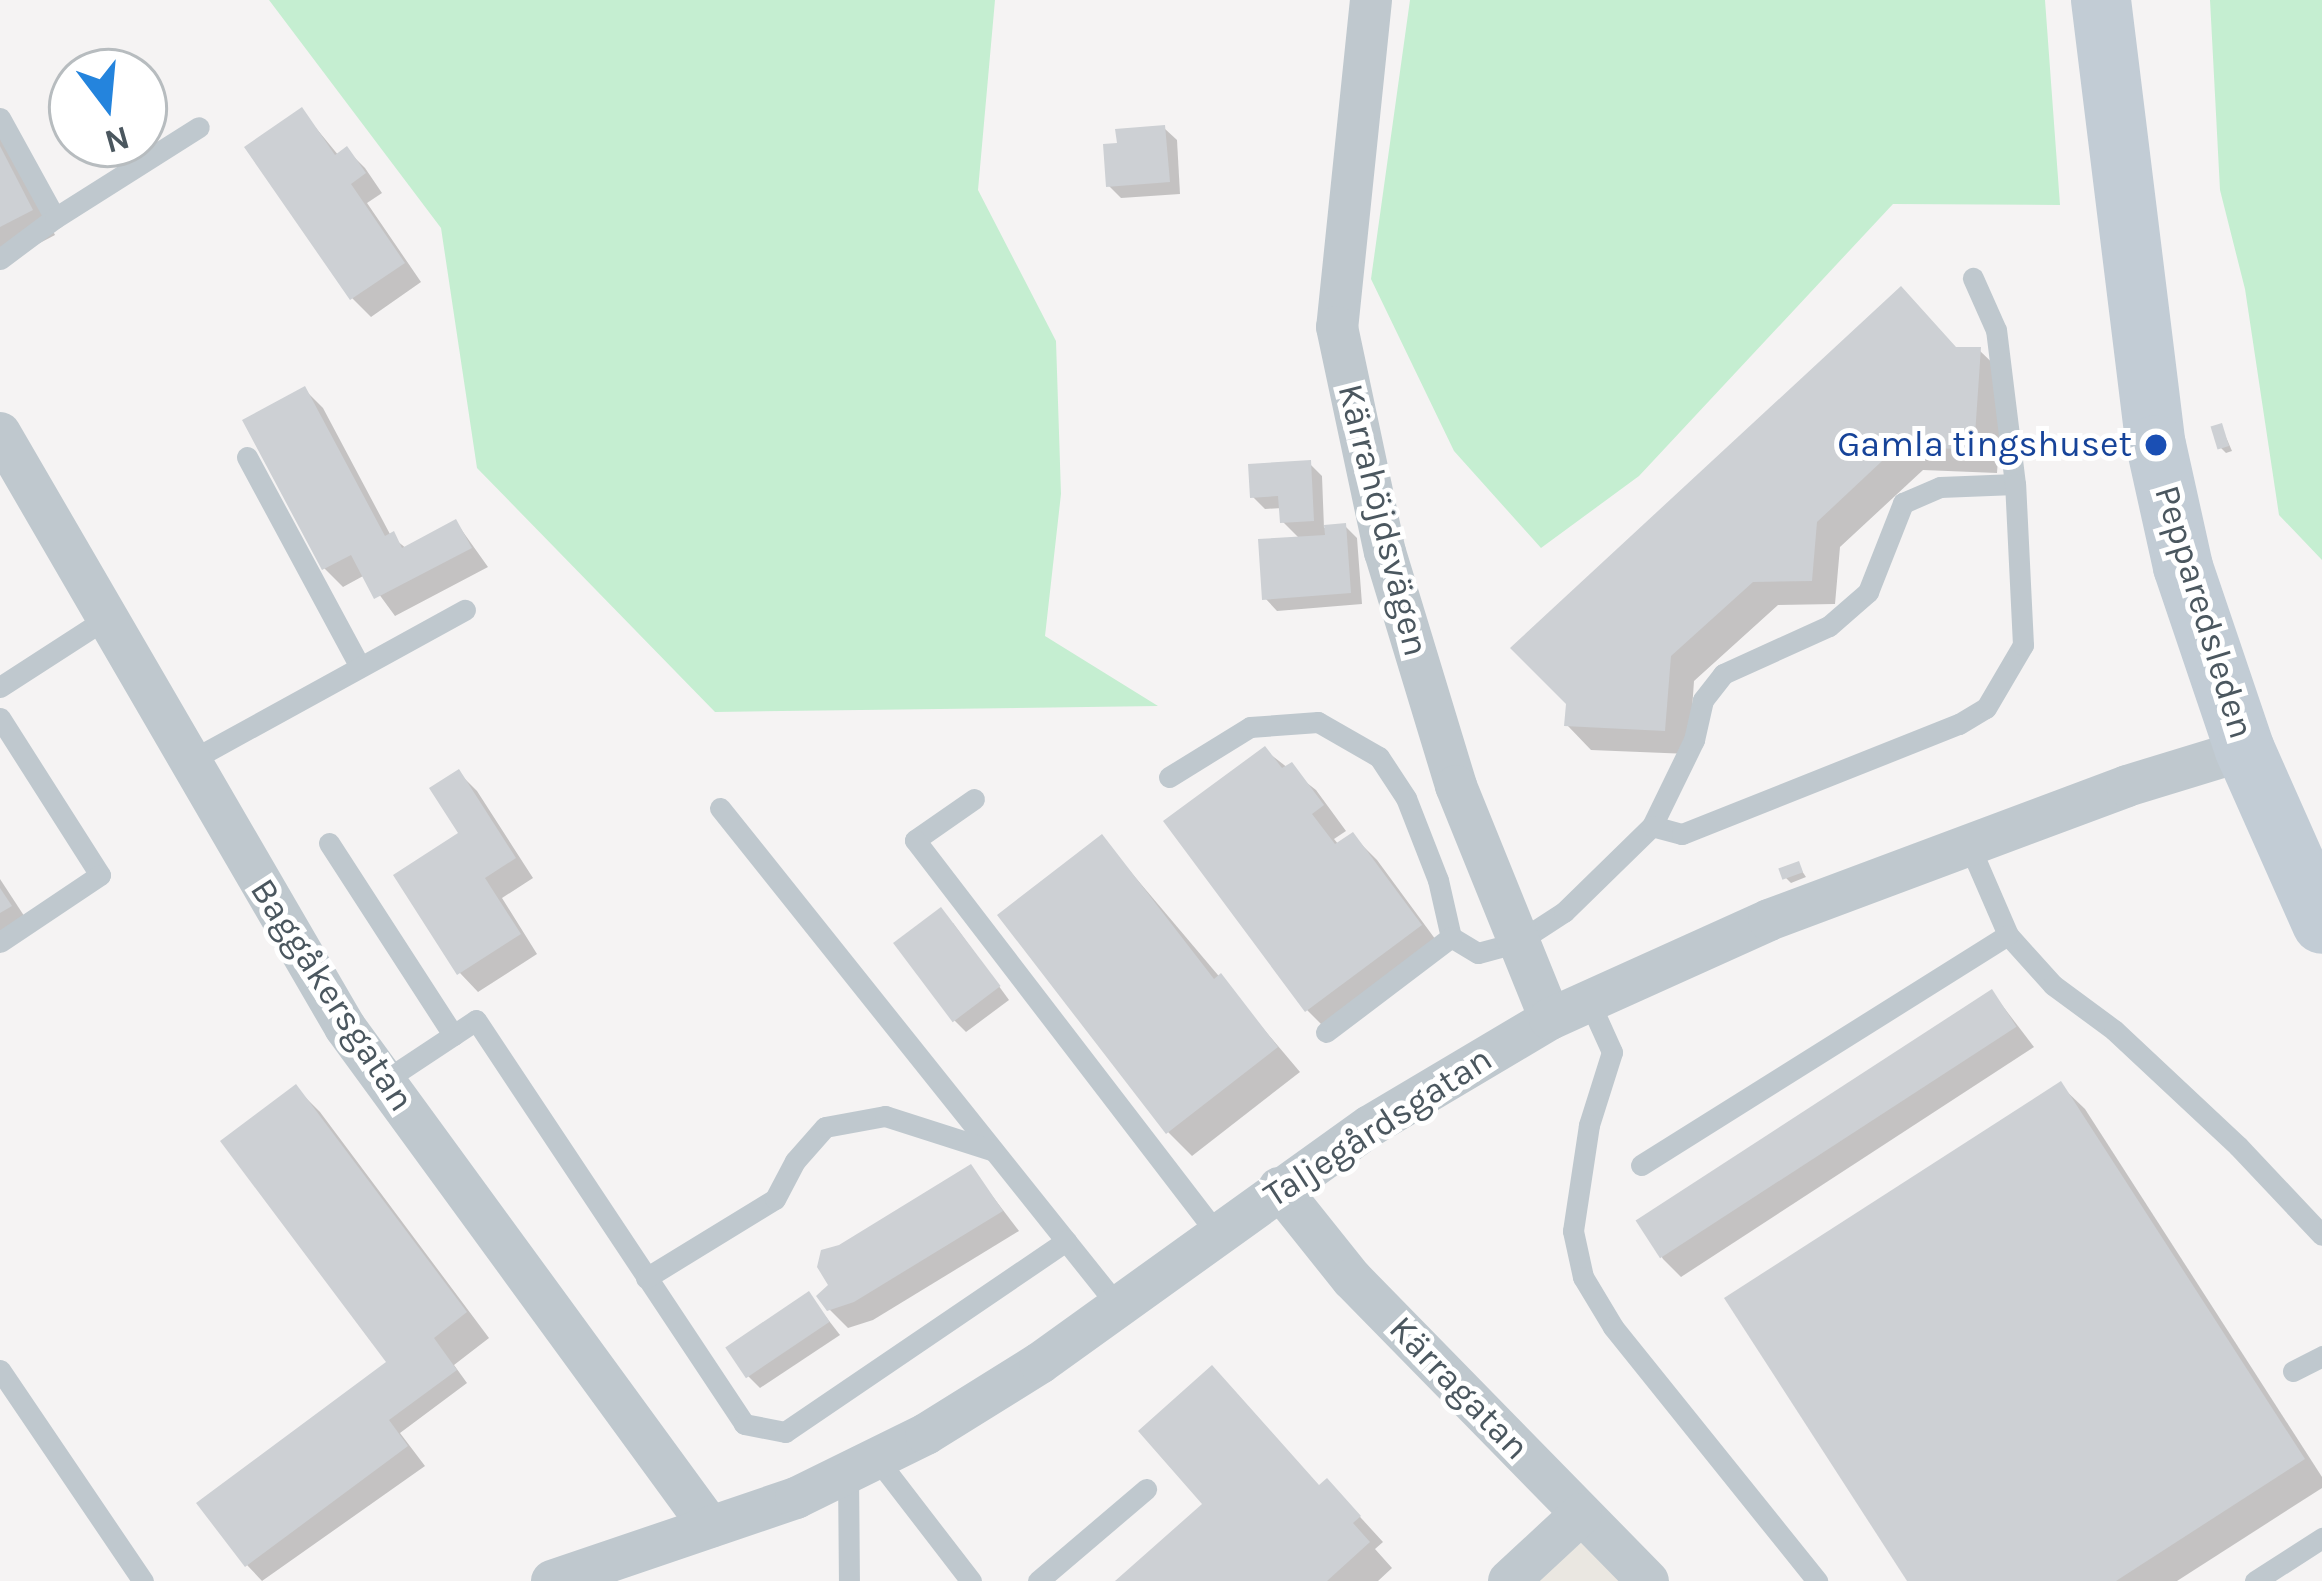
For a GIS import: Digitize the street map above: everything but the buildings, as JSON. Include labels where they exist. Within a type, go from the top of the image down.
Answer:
[{"type":"street","name":"Kärrahöjdsvägen","points":[[1371,0],[1336,327],[1385,552],[1456,786],[1550,1019]]},
{"type":"street","name":"Pepparedsleden","points":[[2102,0],[2156,446],[2183,567],[2245,750],[2322,924]]},
{"type":"street","name":"Baggåkersgatan","points":[[0,433],[12,472],[105,619],[304,964],[710,1527]]},
{"type":"street","name":"Taljegårdsgatan","points":[[552,1581],[796,1498],[862,1465],[1040,1363],[1279,1188],[1432,1087],[1550,1019],[1769,920],[2127,786],[2245,750]]},
{"type":"street","name":"Kärragatan","points":[[1279,1188],[1352,1280],[1648,1581]]},
{"type":"street","points":[[1509,1581],[1581,1514]]},
{"type":"lane","points":[[0,118],[55,218]]},
{"type":"lane","points":[[0,259],[55,218],[199,127]]},
{"type":"lane","points":[[1652,826],[1682,834],[1959,724],[1986,708],[2023,645],[2015,484],[1996,330],[1973,278]]},
{"type":"lane","points":[[248,457],[360,667]]},
{"type":"lane","points":[[1169,777],[1250,727],[1318,722],[1379,757],[1406,798],[1438,880],[1450,937],[1478,953],[1516,943],[1564,912],[1652,826],[1694,740],[1703,700],[1724,674],[1829,626],[1868,592],[1903,503],[1940,487],[2015,484]]},
{"type":"lane","points":[[188,763],[465,610]]},
{"type":"lane","points":[[0,687],[105,619]]},
{"type":"lane","points":[[0,718],[100,875],[0,942]]},
{"type":"lane","points":[[974,799],[915,840],[1216,1233]]},
{"type":"lane","points":[[720,808],[1118,1306]]},
{"type":"lane","points":[[329,843],[453,1035]]},
{"type":"lane","points":[[1970,847],[2008,935],[2053,985],[2114,1030],[2238,1146],[2322,1234]]},
{"type":"lane","points":[[1641,1166],[2008,935]]},
{"type":"lane","points":[[1326,1032],[1450,937]]},
{"type":"lane","points":[[1589,1001],[1612,1052],[1589,1125],[1573,1231],[1582,1276],[1613,1327],[1817,1581]]},
{"type":"lane","points":[[384,1081],[476,1020],[744,1424],[785,1432],[1066,1240]]},
{"type":"lane","points":[[646,1278],[775,1199],[795,1161],[825,1127],[885,1116],[994,1151]]},
{"type":"lane","points":[[2293,1371],[2322,1356]]},
{"type":"lane","points":[[0,1370],[143,1581]]},
{"type":"lane","points":[[849,1581],[862,1465]]},
{"type":"lane","points":[[862,1465],[971,1581]]},
{"type":"lane","points":[[1038,1581],[1146,1489]]},
{"type":"lane","points":[[2255,1581],[2322,1538]]},
{"type":"shaded area","points":[[1583,1541],[1621,1581],[1537,1581]]},
{"type":"green space","points":[[269,0],[995,0],[978,190],[1056,341],[1061,494],[1045,636],[1158,706],[715,712],[477,468],[441,228]]},
{"type":"green space","points":[[1410,0],[2045,0],[2060,205],[1893,204],[1639,476],[1541,548],[1454,451],[1371,279]]},
{"type":"green space","points":[[2210,0],[2322,0],[2322,560],[2279,515],[2245,289],[2220,190]]},
{"type":"place","name":"Gamla tingshuset","points":[[2156,445]]}]
